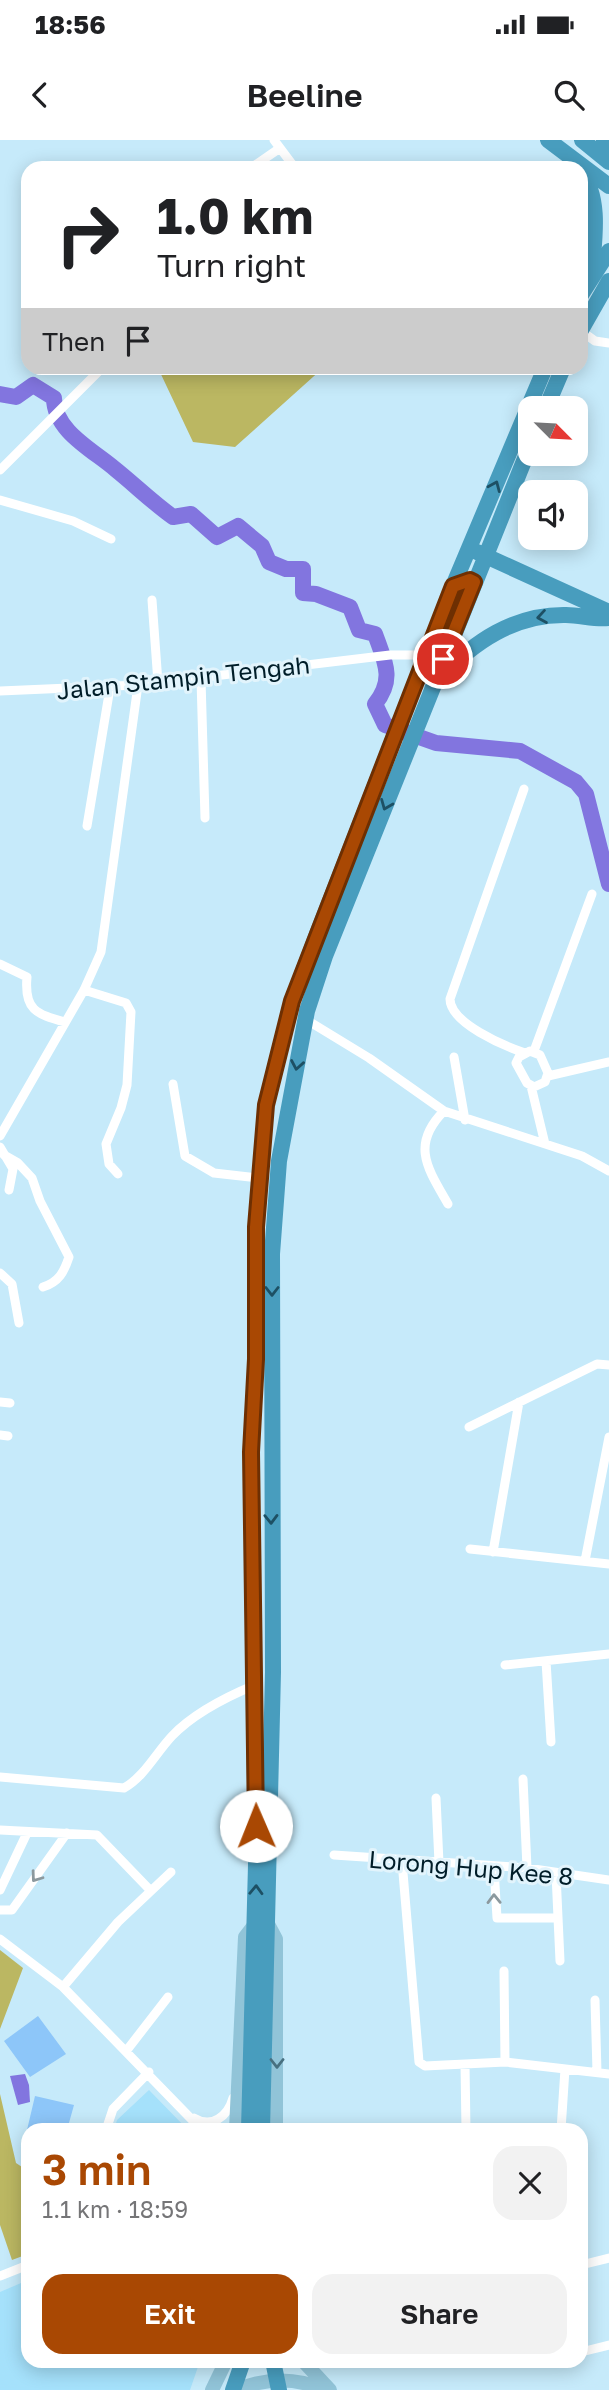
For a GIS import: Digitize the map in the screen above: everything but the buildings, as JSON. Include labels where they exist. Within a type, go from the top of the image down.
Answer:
[{"type":"highway","points":[[548,140],[566,147],[609,174]]},
{"type":"highway","points":[[582,140],[609,162]]},
{"type":"highway","points":[[604,140],[609,144]]},
{"type":"highway","points":[[566,147],[581,161]]},
{"type":"highway","points":[[588,167],[609,186]]},
{"type":"highway","points":[[588,187],[595,226],[591,279]]},
{"type":"highway","points":[[588,284],[609,251]]},
{"type":"highway","points":[[588,318],[609,281]]},
{"type":"highway","points":[[262,2123],[261,1924],[252,1513],[259,1178],[266,1105],[292,1001],[468,548],[542,375]]},
{"type":"highway","points":[[551,396],[560,375]]},
{"type":"highway","points":[[249,2123],[273,1672],[271,1484],[274,1227],[279,1161],[305,1018],[336,926],[522,466]]},
{"type":"highway","points":[[468,548],[609,615]]},
{"type":"highway","points":[[453,586],[467,580],[474,582]]},
{"type":"highway","points":[[433,684],[479,642],[506,627],[546,616],[609,615]]},
{"type":"highway","points":[[235,2390],[241,2368]]},
{"type":"highway","points":[[274,2368],[279,2390]]},
{"type":"main road","points":[[252,1513],[257,1488],[271,1484]]},
{"type":"main road","points":[[236,2123],[245,1937],[261,1924],[276,1939],[276,2123]]},
{"type":"main road","points":[[212,2390],[223,2368]]},
{"type":"main road","points":[[310,2368],[330,2390]]},
{"type":"main road","points":[[235,2390],[266,2381],[287,2381],[324,2390]]},
{"type":"street","points":[[259,161],[277,144],[290,161]]},
{"type":"street","points":[[588,336],[595,341],[609,343]]},
{"type":"street","points":[[0,470],[95,375]]},
{"type":"street","points":[[0,500],[73,521],[111,539]]},
{"type":"street","points":[[152,600],[158,684]]},
{"type":"street","name":"Jalan Stampin Tengah","points":[[0,691],[158,684],[365,657],[426,655]]},
{"type":"street","points":[[201,679],[205,818]]},
{"type":"street","points":[[0,1136],[84,990],[106,934],[138,685]]},
{"type":"street","points":[[87,826],[110,688]]},
{"type":"street","points":[[524,789],[450,999],[456,1016],[503,1045],[540,1055],[548,1076]]},
{"type":"street","points":[[516,1063],[530,1052],[592,894]]},
{"type":"street","points":[[0,964],[27,976],[30,1005],[38,1014],[65,1022]]},
{"type":"street","points":[[84,990],[126,1003],[131,1012],[127,1085],[106,1144],[109,1164],[118,1174]]},
{"type":"street","points":[[305,1018],[369,1058],[444,1111],[582,1156],[609,1171]]},
{"type":"street","points":[[503,1045],[535,1086],[545,1144]]},
{"type":"street","points":[[454,1057],[465,1120]]},
{"type":"street","points":[[535,1086],[548,1076],[609,1062]]},
{"type":"street","points":[[173,1084],[186,1156],[214,1173],[259,1178]]},
{"type":"street","points":[[444,1111],[426,1135],[425,1163],[448,1204]]},
{"type":"street","points":[[2,1151],[13,1169],[9,1190]]},
{"type":"street","points":[[2,1151],[32,1178],[40,1202],[69,1257],[64,1273],[54,1284],[43,1287]]},
{"type":"street","points":[[0,1273],[12,1284],[19,1323]]},
{"type":"street","points":[[469,1427],[597,1364],[609,1365]]},
{"type":"street","points":[[493,1552],[519,1402]]},
{"type":"street","points":[[585,1562],[609,1437]]},
{"type":"street","points":[[470,1549],[609,1564]]},
{"type":"street","points":[[505,1665],[609,1654]]},
{"type":"street","points":[[546,1661],[551,1742]]},
{"type":"street","points":[[0,1777],[124,1788],[133,1783],[173,1735],[189,1721],[232,1695],[255,1685]]},
{"type":"street","points":[[523,1779],[527,1868]]},
{"type":"street","points":[[436,1798],[439,1863]]},
{"type":"street","points":[[0,1830],[90,1833],[103,1838],[149,1889]]},
{"type":"street","points":[[0,1890],[27,1833]]},
{"type":"street","points":[[0,1910],[12,1910],[67,1833]]},
{"type":"street","name":"Lorong Hup Kee 8","points":[[334,1855],[494,1868],[527,1868],[609,1880]]},
{"type":"street","points":[[402,1861],[419,2062],[425,2066],[505,2062],[609,2074]]},
{"type":"street","points":[[494,1868],[497,1918],[558,1917]]},
{"type":"street","points":[[63,1987],[149,1889],[171,1872]]},
{"type":"street","points":[[556,1874],[560,1961]]},
{"type":"street","points":[[0,1939],[63,1987],[196,2123]]},
{"type":"street","points":[[504,1971],[505,2062]]},
{"type":"street","points":[[127,2050],[168,1997]]},
{"type":"street","points":[[595,2000],[597,2072]]},
{"type":"street","points":[[465,2065],[466,2123]]},
{"type":"street","points":[[561,2123],[565,2069]]},
{"type":"street","points":[[108,2123],[113,2109],[149,2073]]},
{"type":"street","points":[[190,2116],[202,2123],[223,2117],[232,2103],[237,2082]]},
{"type":"street","points":[[588,2263],[609,2258]]},
{"type":"street","points":[[0,2276],[21,2268]]},
{"type":"street","points":[[588,2350],[609,2344]]},
{"type":"shaded area","points":[[161,375],[315,375],[235,447],[193,442]]},
{"type":"shaded area","points":[[0,1950],[23,1968],[0,2029]]},
{"type":"shaded area","points":[[25,2074],[30,2102],[18,2105],[10,2076]]},
{"type":"shaded area","points":[[149,2090],[181,2123],[116,2123]]},
{"type":"shaded area","points":[[0,2094],[16,2163],[21,2166],[21,2257],[12,2260],[0,2225]]},
{"type":"shaded area","points":[[21,2283],[21,2368],[198,2368],[190,2390],[0,2390],[0,2292]]},
{"type":"waterway","points":[[0,394],[16,397],[33,385],[54,398],[60,420],[76,439],[173,517],[191,514],[217,537],[238,526],[262,546],[269,562],[286,569],[303,569],[303,593],[316,594],[350,607],[359,630],[375,634],[385,662],[385,686],[375,704],[385,725],[436,743],[520,751],[576,782],[586,794],[609,884]]},
{"type":"route","points":[[256,1826],[256,1637],[251,1452],[256,1359],[256,1227],[266,1105],[292,1001],[317,934],[453,586],[470,580],[474,582],[443,659]]}]
